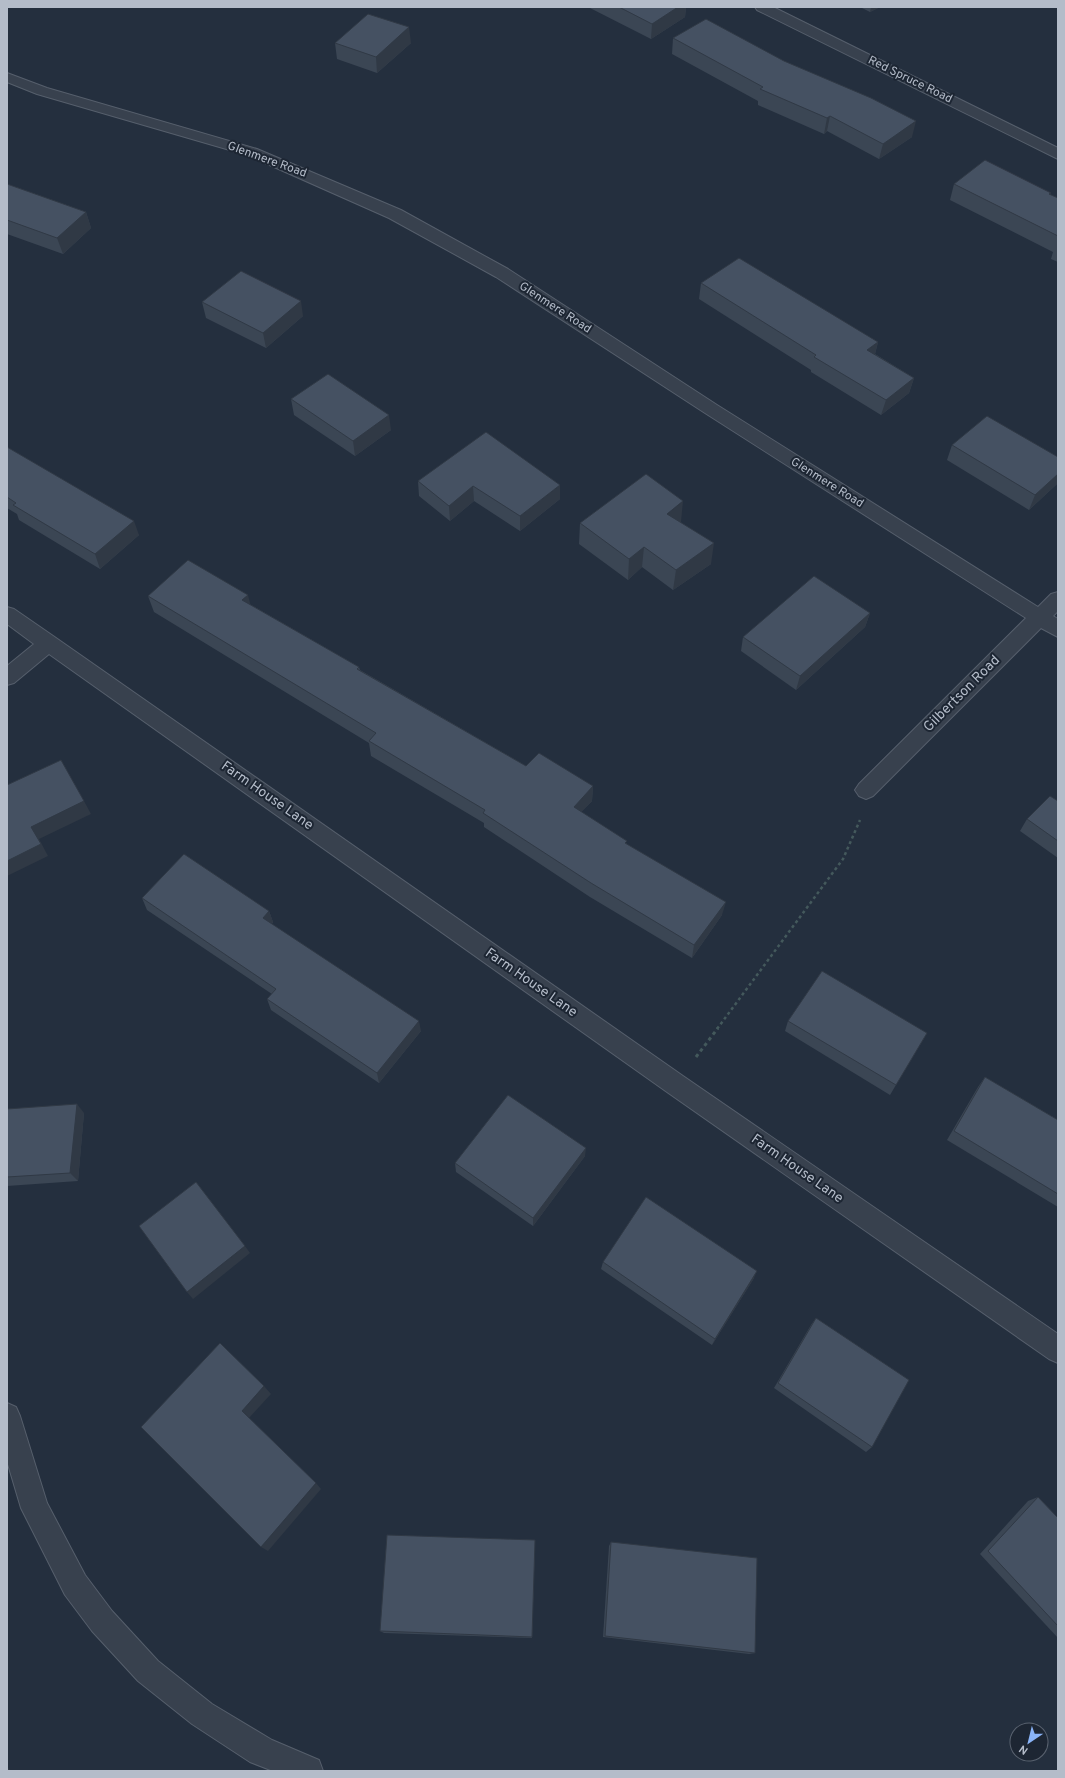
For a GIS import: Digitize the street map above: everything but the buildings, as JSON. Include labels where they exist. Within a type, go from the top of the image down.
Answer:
[{"type":"street","name":"Red Spruce Road","points":[[762,7],[1054,147]]},
{"type":"street","name":"Glenmere Road","points":[[7,77],[42,91],[252,152],[315,178],[395,214],[502,274],[717,414],[1058,629]]},
{"type":"street","name":"Gilbertson Road","points":[[866,790],[1058,598]]},
{"type":"street","name":"Farm House Lane","points":[[7,614],[675,1084],[1058,1350]]},
{"type":"street","points":[[7,677],[49,643]]},
{"type":"street","points":[[7,1416],[35,1508],[75,1585],[102,1621],[148,1671],[202,1714],[261,1751],[308,1771]]},
{"type":"path","points":[[675,1084],[843,859],[862,814],[866,790]]}]
